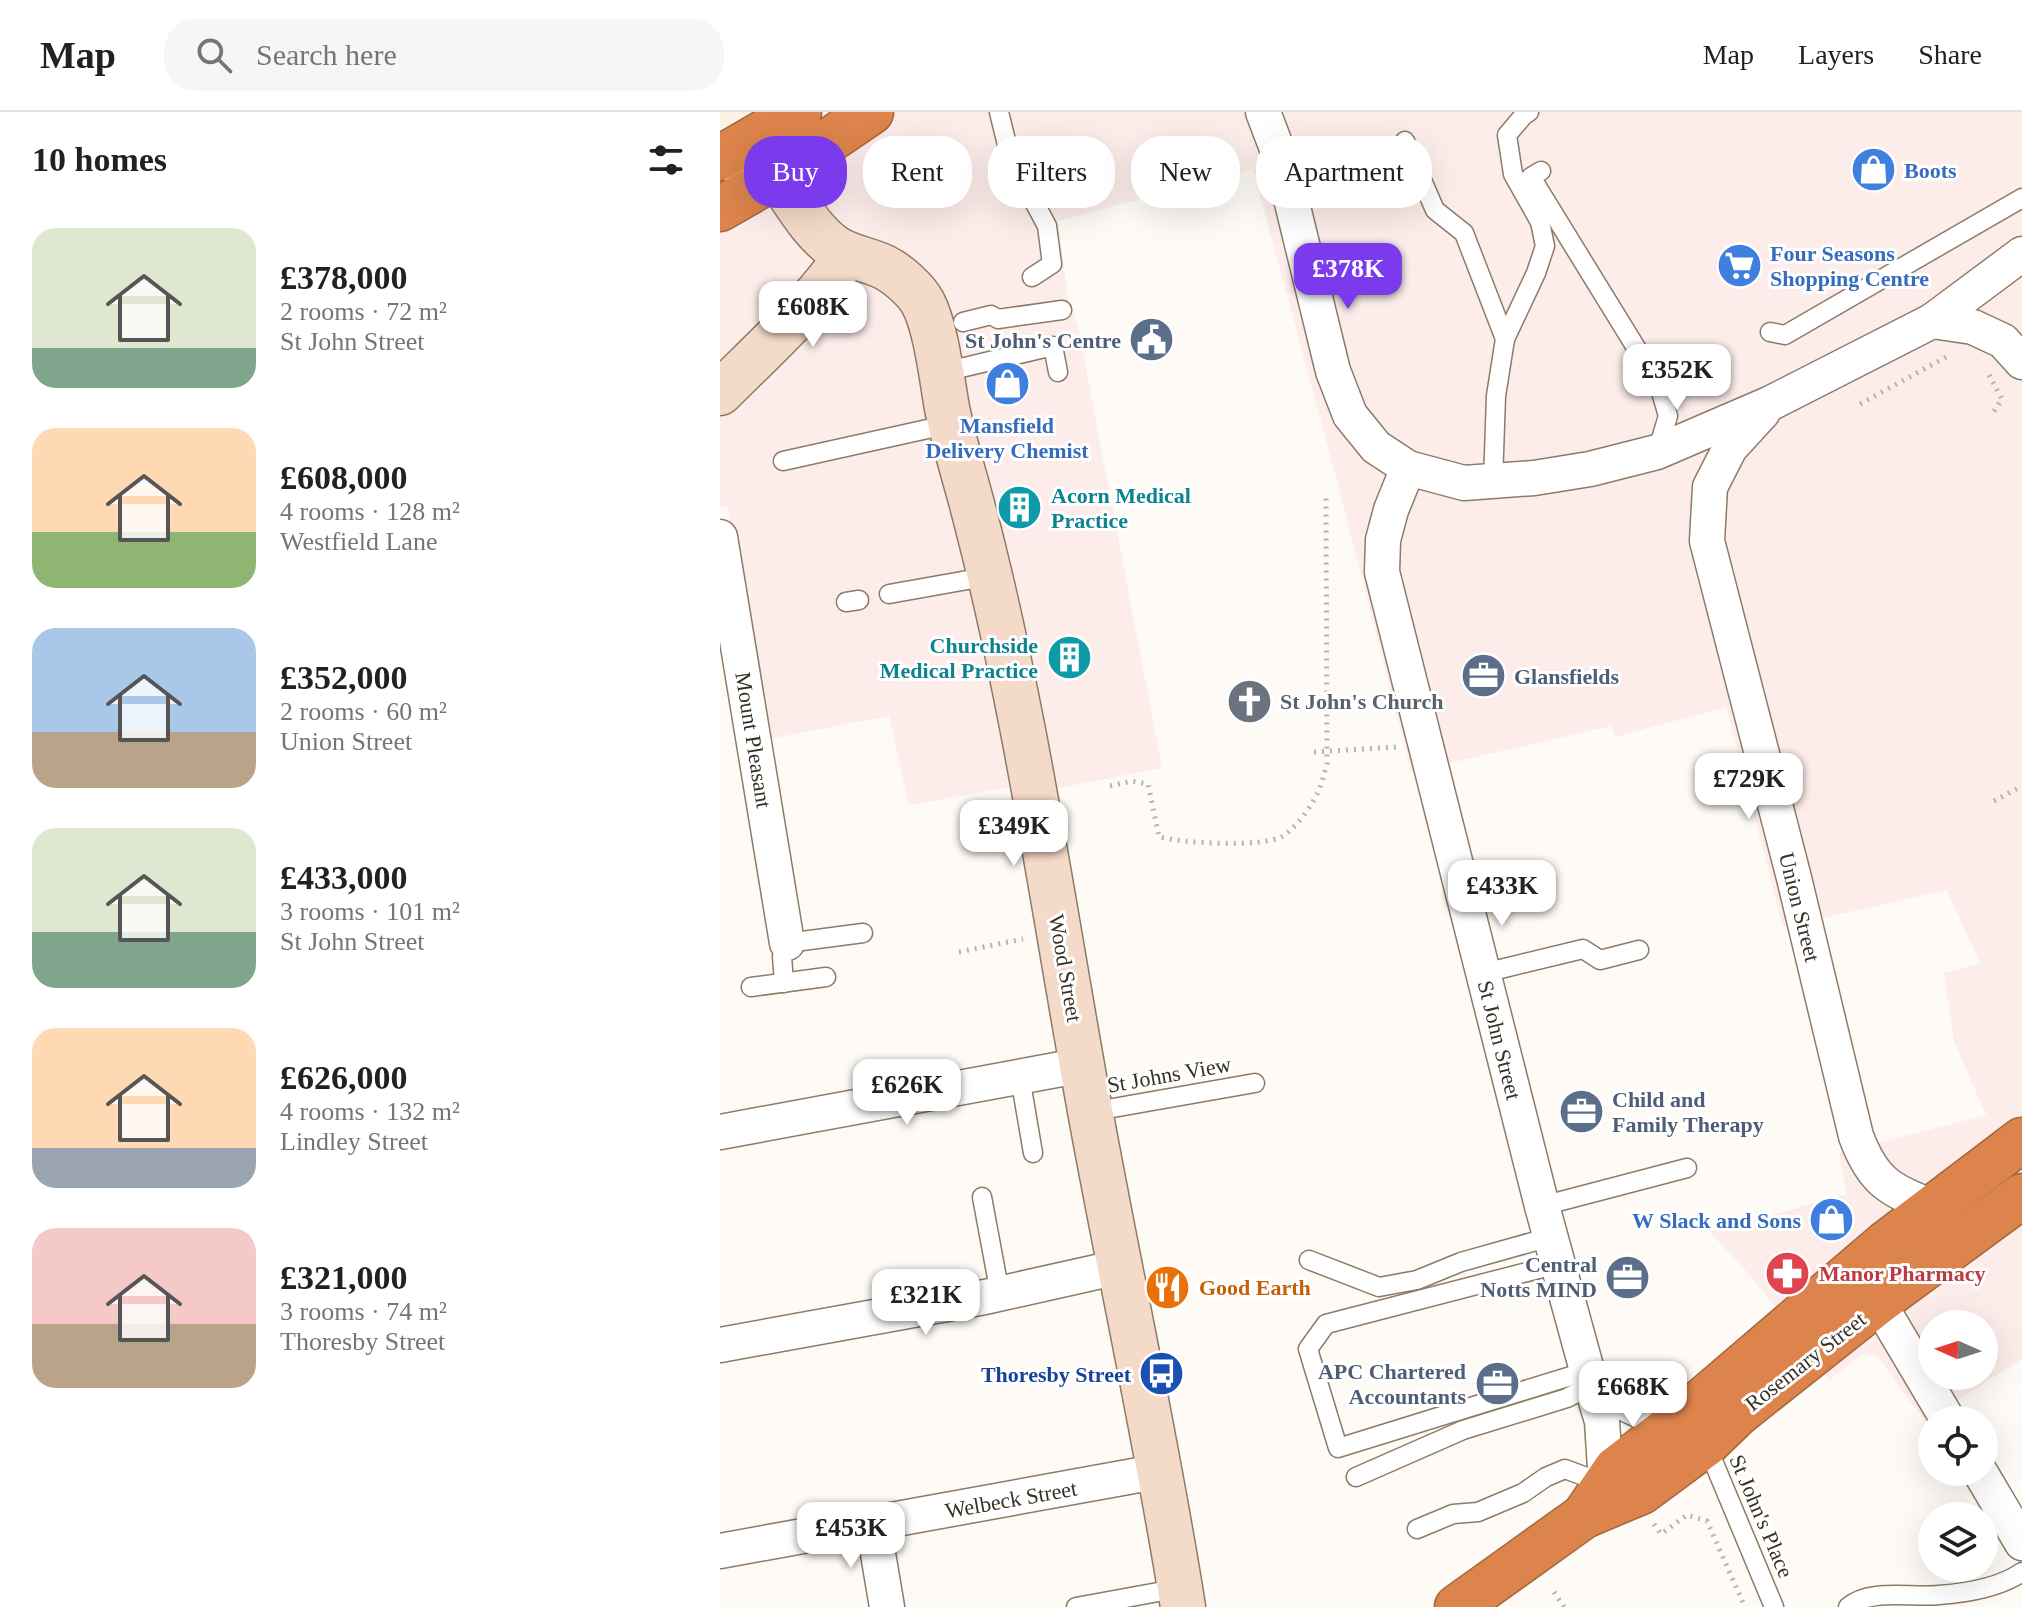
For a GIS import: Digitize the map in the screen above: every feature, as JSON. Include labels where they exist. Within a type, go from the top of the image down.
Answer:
[{"type":"highway","points":[[720,161],[799,112]]},
{"type":"highway","points":[[836,136],[871,112]]},
{"type":"highway","points":[[720,209],[744,195]]},
{"type":"highway","name":"Rosemary Street","points":[[1457,1607],[1595,1500],[1641,1492],[1691,1433],[1854,1270],[2022,1140]]},
{"type":"highway","name":"Rosemary Street","points":[[1691,1433],[1737,1414],[1878,1302],[2022,1196]]},
{"type":"street","points":[[1263,112],[1282,162],[1333,371],[1350,415],[1376,447],[1408,468],[1464,483],[1534,478],[1590,469],[1657,452],[1771,403],[1932,321],[2022,254]]},
{"type":"street","points":[[720,161],[744,166]]},
{"type":"street","name":"Wood Street","points":[[799,208],[831,245],[847,255],[884,267],[905,282],[947,325],[940,373],[950,424],[1011,662],[1090,1112],[1161,1471],[1182,1597]]},
{"type":"street","points":[[720,393],[829,282],[847,255]]},
{"type":"street","points":[[1932,321],[1973,327],[2003,341],[2022,362]]},
{"type":"street","name":"Union Street","points":[[1771,403],[1730,448],[1710,487],[1707,541],[1794,878],[1856,1136],[1864,1158],[1875,1175],[1897,1193],[1932,1207]]},
{"type":"street","name":"St John Street","points":[[1408,468],[1385,531],[1382,572],[1550,1236],[1602,1421],[1595,1500]]},
{"type":"street","name":"Mount Pleasant","points":[[720,537],[787,943]]},
{"type":"street","points":[[720,1132],[1083,1065]]},
{"type":"street","points":[[720,1345],[1000,1294],[1119,1267]]},
{"type":"street","points":[[1878,1302],[1940,1406]]},
{"type":"street","points":[[1589,1378],[1635,1410],[1691,1433]]},
{"type":"street","name":"Welbeck Street","points":[[720,1551],[1161,1471]]},
{"type":"street","points":[[1988,1486],[2022,1543]]},
{"type":"street","points":[[873,1524],[887,1607]]},
{"type":"lane","points":[[999,112],[1010,157],[1047,226],[1052,264],[1032,277]]},
{"type":"lane","points":[[1493,482],[1496,396],[1505,339],[1536,273],[1545,246],[1540,222],[1513,174],[1507,135],[1529,112]]},
{"type":"lane","points":[[1541,171],[1531,177],[1659,385],[1668,416],[1657,452]]},
{"type":"lane","points":[[1770,332],[1785,335],[2022,198]]},
{"type":"lane","points":[[1432,203],[1435,210],[1464,233],[1505,339]]},
{"type":"lane","points":[[947,325],[991,315],[998,319],[1062,310]]},
{"type":"lane","points":[[940,373],[1053,346],[1058,372]]},
{"type":"lane","points":[[783,461],[950,424]]},
{"type":"lane","points":[[889,594],[990,576]]},
{"type":"lane","points":[[784,983],[782,956],[787,943],[863,933]]},
{"type":"lane","points":[[1484,973],[1583,949],[1600,960],[1639,950]]},
{"type":"lane","points":[[751,987],[826,977]]},
{"type":"lane","points":[[1020,1077],[1033,1153]]},
{"type":"lane","name":"St Johns View","points":[[1090,1112],[1255,1083]]},
{"type":"lane","points":[[1589,1378],[1338,1448],[1308,1349],[1326,1324],[1550,1236],[1687,1168]]},
{"type":"lane","points":[[982,1197],[1000,1294]]},
{"type":"lane","points":[[1309,1260],[1379,1287],[1417,1280],[1461,1262],[1550,1236]]},
{"type":"lane","points":[[1356,1477],[1463,1430],[1567,1398],[1589,1378]]},
{"type":"lane","name":"St John's Place","points":[[1691,1433],[1774,1607]]},
{"type":"lane","points":[[1417,1529],[1453,1514],[1478,1512],[1523,1493],[1546,1477],[1565,1469],[1595,1500]]},
{"type":"lane","points":[[1848,1607],[1867,1597],[1938,1595],[1981,1588],[2002,1583],[2022,1572]]},
{"type":"lane","points":[[1076,1607],[1182,1597]]},
{"type":"path","points":[[1860,404],[1951,355]]},
{"type":"path","points":[[1983,363],[2002,399],[1991,416]]},
{"type":"path","points":[[1110,786],[1132,781],[1148,784],[1159,837],[1174,841],[1247,843],[1282,837],[1302,818],[1320,788],[1327,763],[1326,494]]},
{"type":"path","points":[[1314,752],[1426,745]]},
{"type":"path","points":[[1994,801],[2022,786]]},
{"type":"path","points":[[959,952],[1060,932]]},
{"type":"path","points":[[1648,1517],[1661,1534],[1687,1515],[1707,1521],[1745,1607]]},
{"type":"path","points":[[1554,1592],[1564,1607]]},
{"type":"shaded area","points":[[720,112],[752,112],[720,129]]},
{"type":"shaded area","points":[[896,112],[2022,112],[2022,1359],[1998,1374],[1998,1310],[1918,1310],[1918,1390],[1974,1390],[1948,1406],[1918,1406],[1918,1412],[1877,1356],[1861,1355],[1829,1380],[1774,1305],[1710,1232],[1847,1194],[1839,1153],[1986,1115],[1954,1041],[1944,973],[1980,964],[1947,890],[1783,927],[1726,707],[1615,737],[1611,726],[1411,772],[1264,208],[1432,208],[1432,136],[1256,136],[1256,180],[1253,169],[1240,172],[1240,136],[1131,136],[1131,202],[1115,206],[1115,136],[988,136],[988,208],[1107,208],[1058,221],[1068,298],[1078,327],[1162,768],[1054,789],[1052,780],[909,805],[889,716],[769,739],[727,506],[720,507],[720,232],[762,208],[847,208],[847,151],[863,138],[863,208],[972,208],[972,136],[866,136]]},
{"type":"place","name":"Boots","points":[[1873,170]]},
{"type":"place","name":"Four Seasons Shopping Centre","points":[[1739,266]]},
{"type":"place","name":"St John's Centre","points":[[1152,340]]},
{"type":"place","name":"Mansfield Delivery Chemist","points":[[1007,384]]},
{"type":"place","name":"Acorn Medical Practice","points":[[1020,508]]},
{"type":"place","name":"Churchside Medical Practice","points":[[1069,658]]},
{"type":"place","name":"Glansfields","points":[[1483,676]]},
{"type":"place","name":"St John's Church","points":[[1249,701]]},
{"type":"place","name":"Child and Family Therapy","points":[[1581,1112]]},
{"type":"place","name":"W Slack and Sons","points":[[1832,1220]]},
{"type":"place","name":"Manor Pharmacy","points":[[1788,1273]]},
{"type":"place","name":"Central Notts MIND","points":[[1628,1277]]},
{"type":"place","name":"Good Earth","points":[[1168,1287]]},
{"type":"place","name":"Thoresby Street","points":[[1162,1374]]},
{"type":"place","name":"APC Chartered Accountants","points":[[1497,1384]]}]
